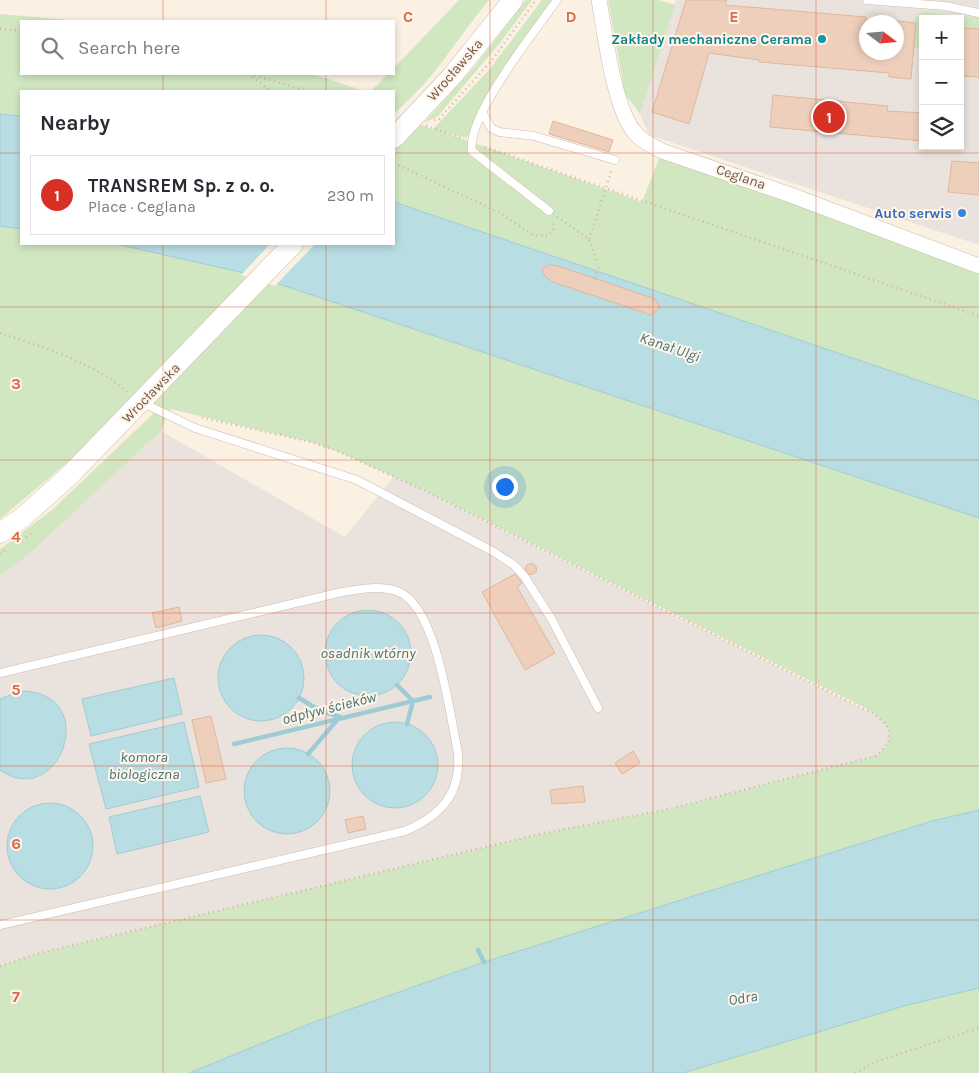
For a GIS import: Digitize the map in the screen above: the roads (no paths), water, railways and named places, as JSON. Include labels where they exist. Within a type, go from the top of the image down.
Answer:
[{"type":"main road","name":"Wrocławska","points":[[408,129],[513,0]]},
{"type":"main road","name":"Wrocławska","points":[[0,533],[23,517],[70,476],[137,400],[292,245]]},
{"type":"street","name":"Ceglana","points":[[599,0],[618,92],[625,116],[635,134],[645,142],[662,151],[788,194],[979,266]]},
{"type":"lane","points":[[549,211],[472,151],[470,141],[482,112],[557,0]]},
{"type":"lane","points":[[868,0],[945,6],[979,13]]},
{"type":"lane","points":[[482,112],[491,128],[499,132],[534,136],[615,160]]},
{"type":"lane","points":[[137,400],[195,428],[357,480],[494,552],[514,565],[524,576],[551,618],[598,708]]},
{"type":"lane","points":[[0,673],[342,592],[371,588],[386,589],[399,592],[410,600],[426,624],[440,666],[458,753],[459,767],[454,790],[442,807],[419,825],[405,830],[0,925]]},
{"type":"water","points":[[0,114],[20,116],[20,229],[0,226]]},
{"type":"water","name":"Kanał Ulgi","points":[[395,202],[979,401],[979,518],[249,274],[120,245],[395,245]]},
{"type":"water","name":"osadnik wtórny","points":[[368,610],[384,613],[392,617],[404,629],[408,637],[411,653],[408,669],[404,677],[392,689],[384,693],[368,696],[352,693],[344,689],[332,677],[328,669],[325,653],[328,637],[332,629],[344,617],[352,613]]},
{"type":"water","name":"osadnik wtórny","points":[[261,635],[277,638],[285,642],[297,654],[301,662],[304,678],[301,694],[297,702],[285,714],[277,718],[261,721],[245,718],[237,714],[225,702],[221,694],[218,678],[221,662],[225,654],[237,642],[245,638]]},
{"type":"water","name":"komora biologiczna","points":[[174,678],[182,714],[91,736],[82,699]]},
{"type":"water","points":[[20,691],[45,696],[60,709],[66,727],[64,746],[55,763],[40,775],[21,779],[0,770],[0,699]]},
{"type":"water","name":"komora biologiczna","points":[[184,722],[199,787],[106,809],[89,744]]},
{"type":"water","points":[[395,722],[411,725],[419,729],[431,741],[435,749],[438,765],[435,781],[431,789],[419,801],[411,805],[395,808],[379,805],[371,801],[359,789],[355,781],[352,765],[355,749],[359,741],[371,729],[379,725]]},
{"type":"water","points":[[287,748],[303,751],[311,755],[323,767],[327,775],[330,791],[327,807],[323,815],[311,827],[303,831],[287,834],[271,831],[263,827],[251,815],[247,807],[244,791],[247,775],[251,767],[263,755],[271,751]]},
{"type":"water","name":"komora biologiczna","points":[[200,796],[209,832],[117,854],[109,817]]},
{"type":"water","points":[[50,803],[66,806],[74,810],[86,822],[90,830],[93,846],[90,862],[86,870],[74,882],[66,886],[50,889],[34,886],[26,882],[14,870],[10,862],[7,846],[10,830],[14,822],[26,810],[34,806]]},
{"type":"water","name":"Odra","points":[[979,810],[979,988],[904,1006],[683,1073],[189,1073],[314,1022],[484,962],[932,821]]},
{"type":"waterway","name":"odpływ ścieków","points":[[397,685],[413,701],[407,724]]},
{"type":"waterway","name":"odpływ ścieków","points":[[234,744],[430,697]]},
{"type":"waterway","points":[[299,698],[319,710],[340,717]]},
{"type":"waterway","points":[[308,754],[338,719]]},
{"type":"waterway","name":"odpływ ścieków","points":[[478,950],[484,962]]},
{"type":"place","name":"Zakłady mechaniczne Cerama","points":[[822,39]]},
{"type":"place","name":"TRANSREM Sp. z o. o.","points":[[829,117]]},
{"type":"place","name":"Auto serwis","points":[[962,213]]}]
